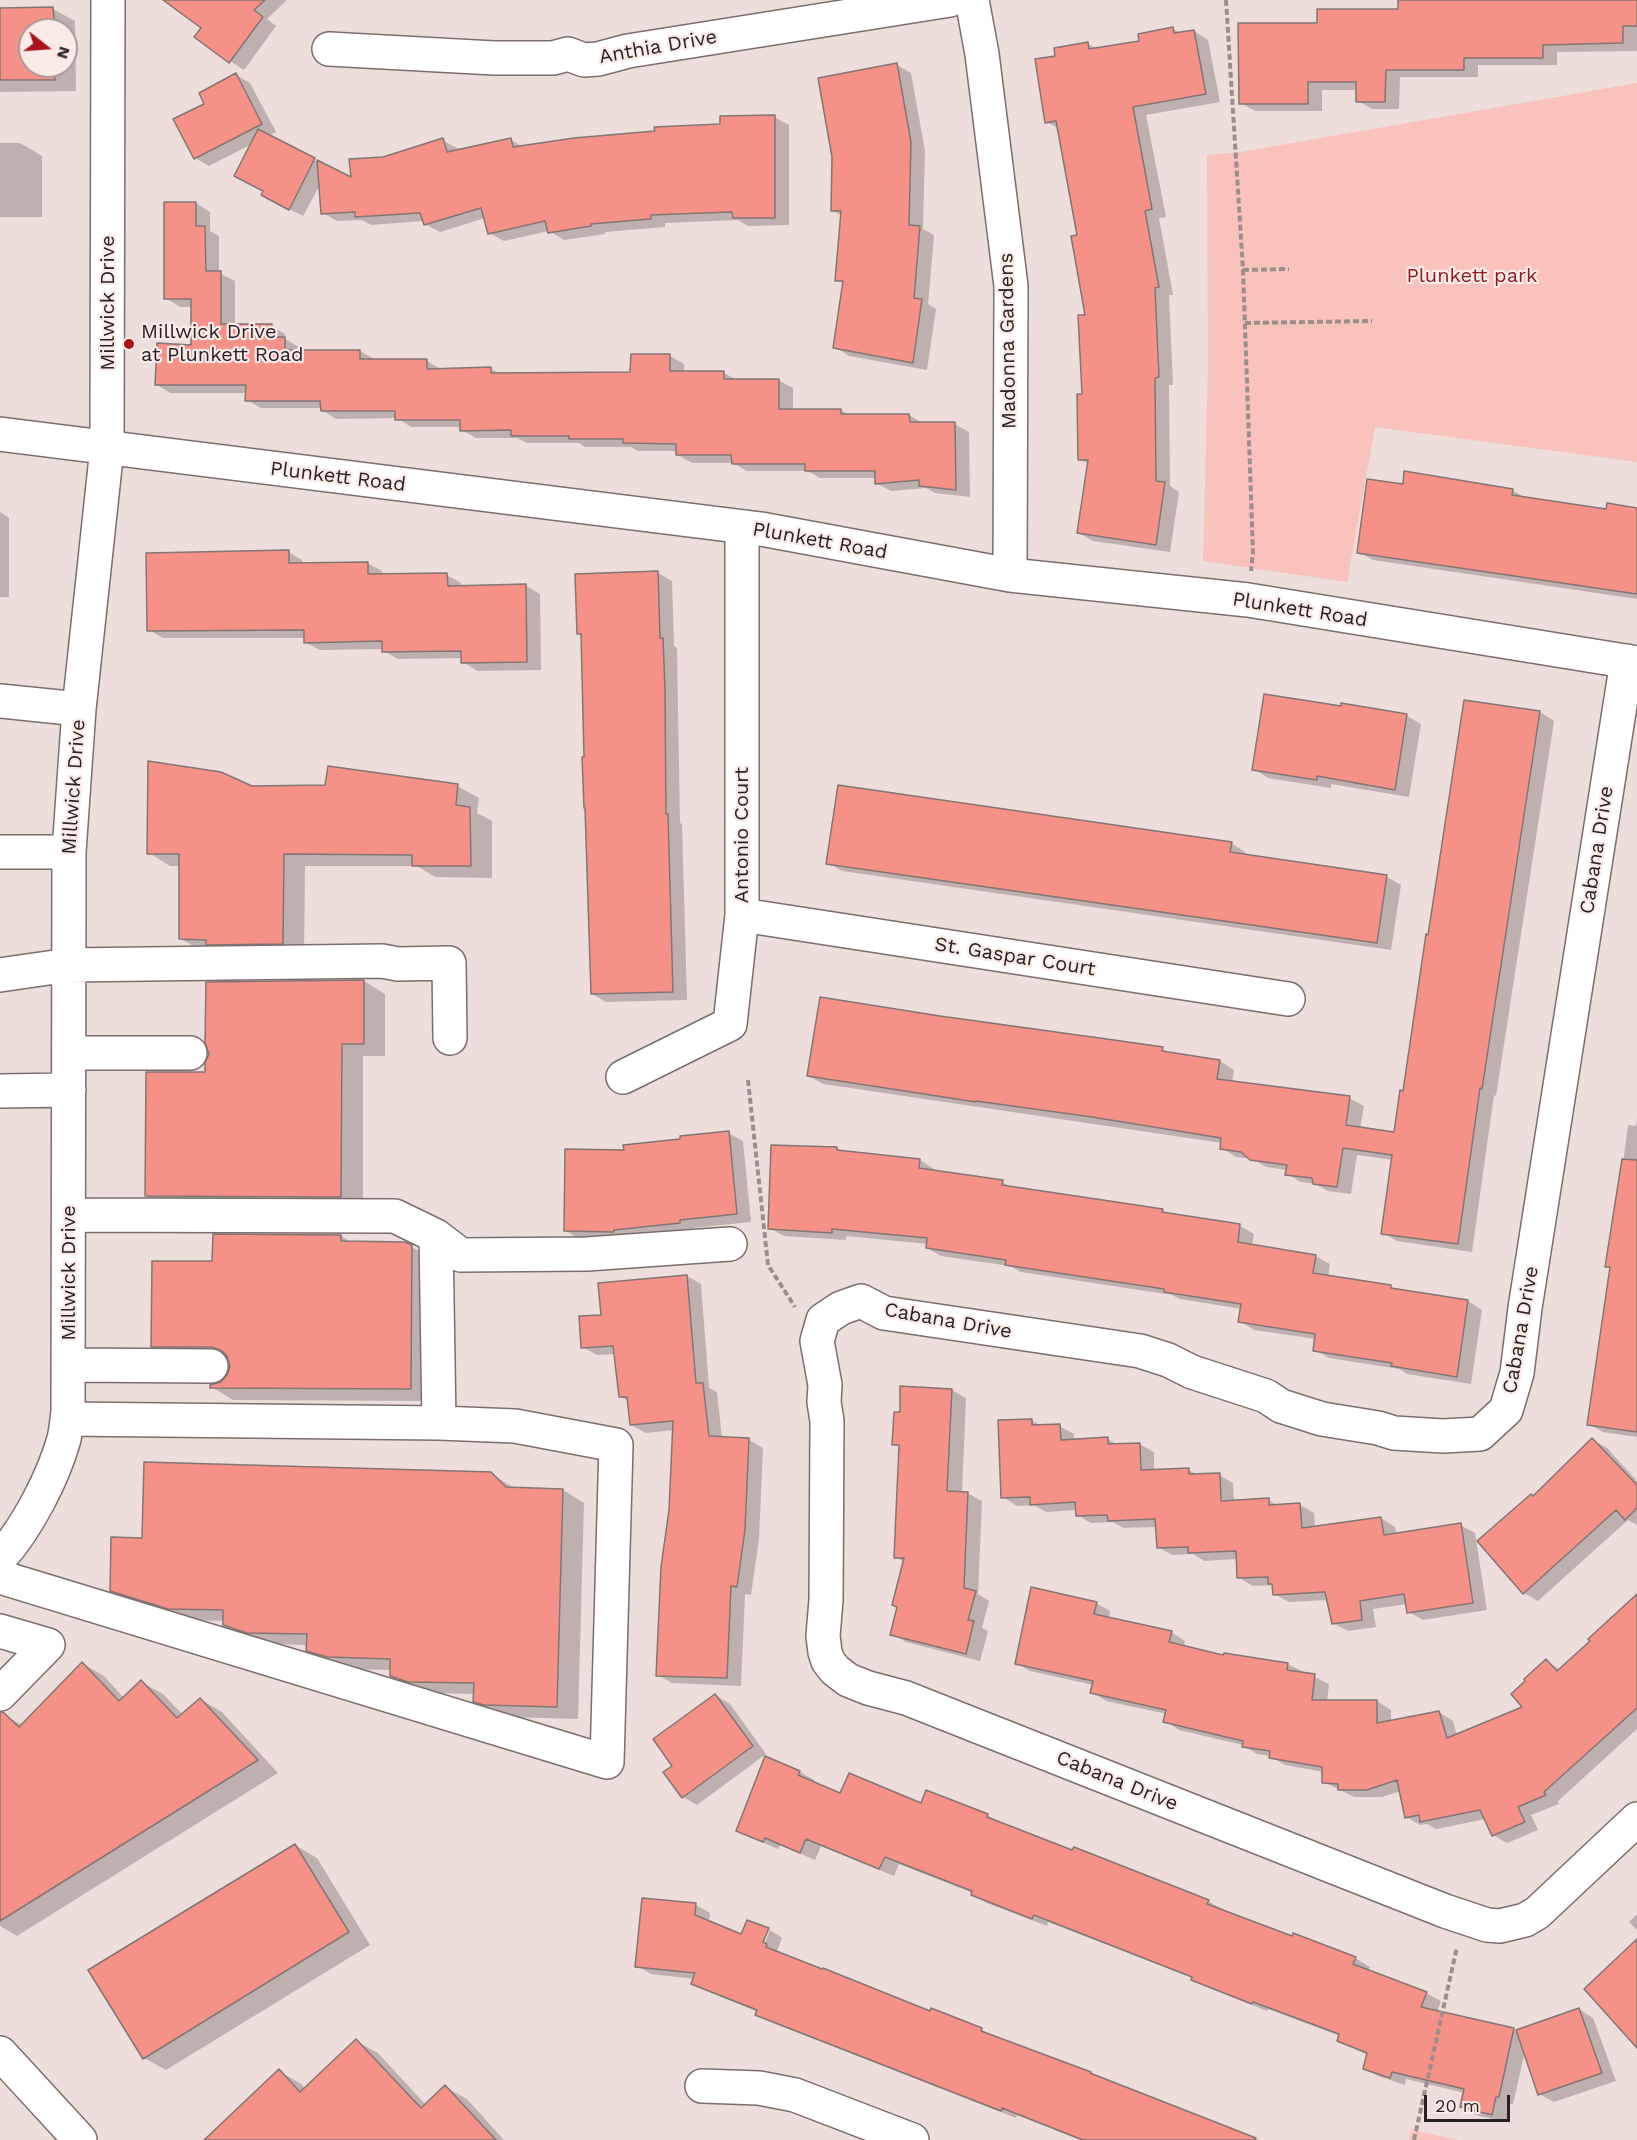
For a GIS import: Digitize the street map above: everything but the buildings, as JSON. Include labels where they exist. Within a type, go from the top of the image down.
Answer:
[{"type":"street","name":"Millwick Drive","points":[[0,1558],[11,1546],[30,1516],[55,1465],[65,1437],[67,1419],[70,1365],[69,852],[79,709],[106,448],[108,0]]},
{"type":"street","name":"Anthia Drive","points":[[329,49],[494,58],[553,58],[568,54],[584,60],[598,59],[628,51],[950,0]]},
{"type":"street","name":"Madonna Gardens","points":[[972,0],[982,54],[1011,286],[1010,575]]},
{"type":"street","name":"Plunkett Road","points":[[0,434],[742,527],[1010,575],[1248,600],[1632,662]]},
{"type":"street","name":"Antonio Court","points":[[623,1077],[730,1024],[742,915],[742,527]]},
{"type":"street","name":"Cabana Drive","points":[[1632,662],[1525,1308],[1518,1373],[1506,1410],[1480,1434],[1443,1436],[1394,1433],[1378,1428],[1322,1419],[1281,1406],[1266,1396],[1192,1372],[1168,1360],[1140,1351],[884,1313],[861,1301],[841,1308],[823,1320],[817,1341],[825,1384],[824,1402],[827,1421],[826,1600],[823,1636],[828,1661],[835,1670],[855,1684],[906,1698],[1463,1918],[1500,1926],[1525,1920],[1537,1913],[1637,1819]]},
{"type":"street","points":[[0,701],[79,709]]},
{"type":"street","points":[[0,852],[69,852]]},
{"type":"street","name":"St. Gaspar Court","points":[[742,915],[1288,999]]},
{"type":"street","points":[[0,975],[69,965],[382,960],[398,964],[450,963],[450,1038]]},
{"type":"street","points":[[69,1053],[190,1053]]},
{"type":"street","points":[[0,1091],[69,1090]]},
{"type":"street","points":[[69,1215],[395,1216],[435,1236],[461,1255],[587,1254],[730,1244]]},
{"type":"street","points":[[435,1236],[439,1423]]},
{"type":"street","points":[[70,1365],[210,1366]]},
{"type":"street","points":[[0,1577],[607,1762],[616,1445],[515,1426],[439,1423],[67,1419]]},
{"type":"street","points":[[0,1630],[48,1645],[0,1694]]},
{"type":"street","points":[[0,2053],[80,2140]]},
{"type":"street","points":[[702,2086],[759,2088],[795,2095],[912,2140]]},
{"type":"path","points":[[1226,0],[1245,323],[1253,553],[1248,600]]},
{"type":"path","points":[[1243,270],[1289,269]]},
{"type":"path","points":[[1245,323],[1372,321]]},
{"type":"path","points":[[748,1080],[768,1266],[817,1341]]},
{"type":"path","points":[[1414,2140],[1463,1918]]},
{"type":"green space","name":"Plunkett park","points":[[1637,83],[1637,462],[1375,427],[1347,582],[1203,561],[1208,367],[1207,155],[1241,152]]},
{"type":"green space","points":[[1411,2130],[1459,2140],[1409,2140]]},
{"type":"place","name":"Millwick Drive at Plunkett Road","points":[[129,344]]}]
